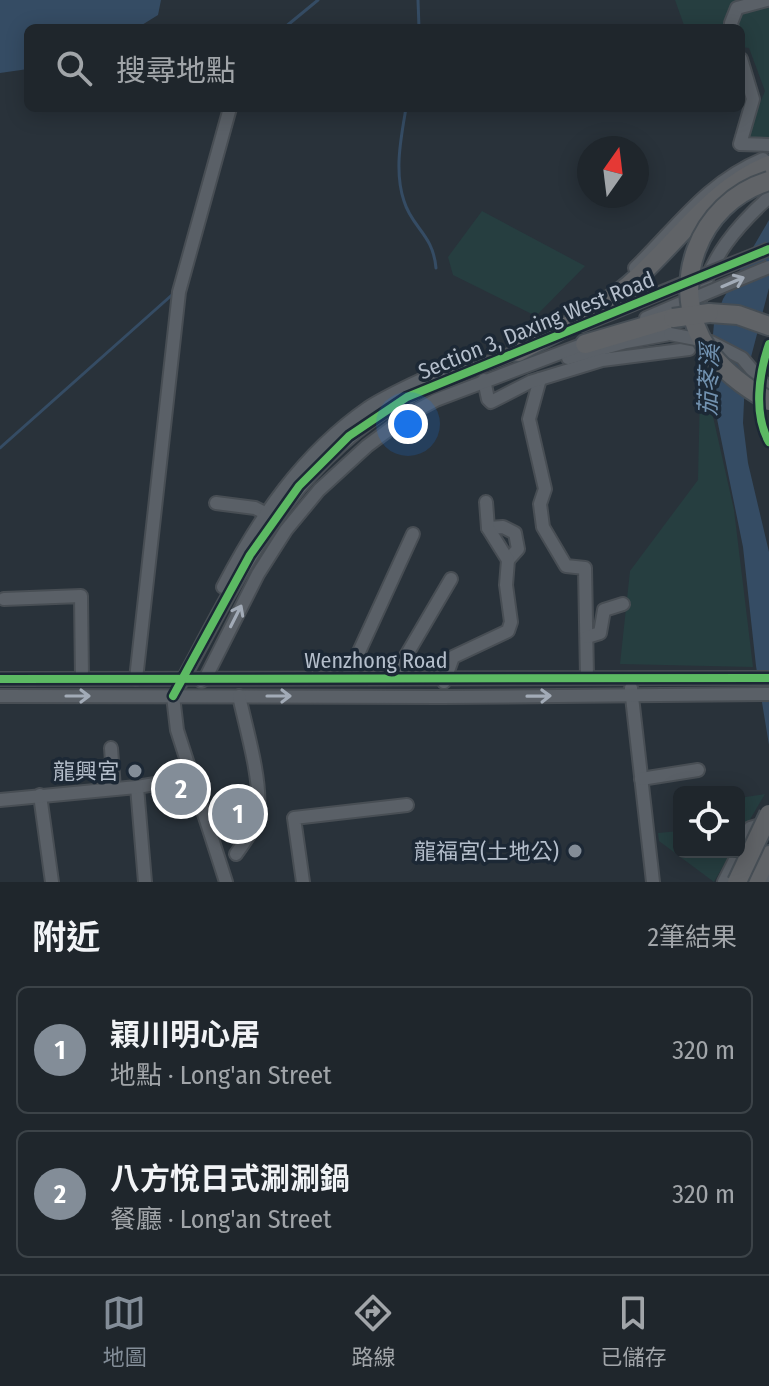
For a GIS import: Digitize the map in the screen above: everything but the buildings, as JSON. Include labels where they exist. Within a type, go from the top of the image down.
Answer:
[{"type":"highway","points":[[518,352],[610,300],[647,269],[711,200],[757,167]]},
{"type":"highway","points":[[768,392],[733,378],[709,351],[696,326],[689,290],[696,245],[712,218],[736,197],[769,181]]},
{"type":"highway","points":[[585,344],[722,313],[754,319],[769,326]]},
{"type":"highway","points":[[737,882],[769,814]]},
{"type":"highway","points":[[755,882],[769,855]]},
{"type":"street","points":[[731,24],[737,8],[767,0]]},
{"type":"street","points":[[745,72],[753,99],[740,144],[769,145]]},
{"type":"street","points":[[136,679],[179,292],[229,112]]},
{"type":"street","points":[[456,377],[607,293],[705,194],[757,167],[769,157]]},
{"type":"street","points":[[484,380],[491,402],[540,379],[602,360],[689,349],[704,284],[738,225],[769,197]]},
{"type":"street","name":"Section 3, Daxing West Road","points":[[173,696],[250,555],[299,486],[349,436],[407,397],[769,249]]},
{"type":"street","name":"Section 3, Daxing West Road","points":[[205,679],[258,574],[286,530],[319,490],[367,446],[410,414],[484,380],[585,344],[769,267]]},
{"type":"street","points":[[456,377],[484,380],[626,342],[672,326],[742,358],[768,392]]},
{"type":"street","points":[[191,664],[189,655],[200,628],[265,513],[296,471],[368,408],[433,374],[438,384]]},
{"type":"street","points":[[540,379],[529,419],[545,489],[540,504],[543,527],[566,566],[585,568],[587,677]]},
{"type":"street","points":[[442,697],[444,678],[453,657],[508,631],[511,622],[506,585],[508,560],[488,528],[486,502]]},
{"type":"street","points":[[216,503],[255,508],[265,513]]},
{"type":"street","points":[[488,528],[503,527],[515,533],[518,549],[508,560]]},
{"type":"street","points":[[347,678],[413,534]]},
{"type":"street","points":[[393,678],[451,579]]},
{"type":"street","points":[[4,599],[81,596],[82,679]]},
{"type":"street","points":[[587,637],[600,633],[604,610],[623,604]]},
{"type":"street","points":[[631,677],[653,882]]},
{"type":"street","name":"Wenzhong Road","points":[[0,679],[769,678]]},
{"type":"street","points":[[205,679],[173,696],[177,730],[226,882]]},
{"type":"street","name":"Wenzhong Road","points":[[0,696],[769,694]]},
{"type":"street","points":[[236,854],[254,825],[259,808],[239,696]]},
{"type":"street","points":[[111,748],[114,789]]},
{"type":"street","points":[[641,779],[698,770]]},
{"type":"street","points":[[0,800],[137,787],[191,778]]},
{"type":"street","points":[[137,787],[145,882]]},
{"type":"street","points":[[40,795],[52,882]]},
{"type":"street","points":[[303,882],[294,818],[407,805]]},
{"type":"street","points":[[745,839],[750,828],[757,826],[769,832]]},
{"type":"street","points":[[724,882],[736,858]]},
{"type":"green space","points":[[675,0],[769,0],[769,142],[746,137],[765,91],[749,48],[745,48],[745,24],[684,24]]},
{"type":"green space","points":[[482,211],[585,266],[536,316],[453,275],[448,257]]},
{"type":"green space","points":[[705,381],[734,510],[753,667],[620,664],[630,571],[698,480],[700,390]]},
{"type":"green space","points":[[765,794],[745,828],[745,797]]},
{"type":"green space","points":[[673,832],[673,851],[659,841],[658,833]]},
{"type":"green space","points":[[682,858],[728,858],[714,882]]},
{"type":"water","points":[[0,0],[161,0],[158,15],[143,24],[24,24],[24,70],[0,73]]},
{"type":"water","points":[[769,220],[769,288],[745,380],[743,423],[748,463],[769,552],[769,745],[756,666],[743,547],[714,404],[712,346],[714,323],[723,299]]},
{"type":"waterway","points":[[289,24],[318,0]]},
{"type":"waterway","points":[[418,0],[419,24]]},
{"type":"waterway","points":[[405,112],[399,154],[401,190],[412,218],[431,247],[436,268]]},
{"type":"waterway","points":[[0,448],[173,294]]},
{"type":"cycle path","points":[[173,696],[250,555],[299,486],[349,436],[407,397],[769,249]]},
{"type":"cycle path","points":[[769,344],[759,393],[761,419],[769,442]]},
{"type":"cycle path","points":[[0,679],[769,678]]},
{"type":"place","name":"龍興宮","points":[[135,771]]},
{"type":"place","name":"八方悅日式涮涮鍋","points":[[181,789]]},
{"type":"place","name":"穎川明心居","points":[[238,814]]},
{"type":"place","name":"龍福宮(土地公)","points":[[575,851]]},
{"type":"water label","name":"茄苳溪","points":[[709,380]]}]
